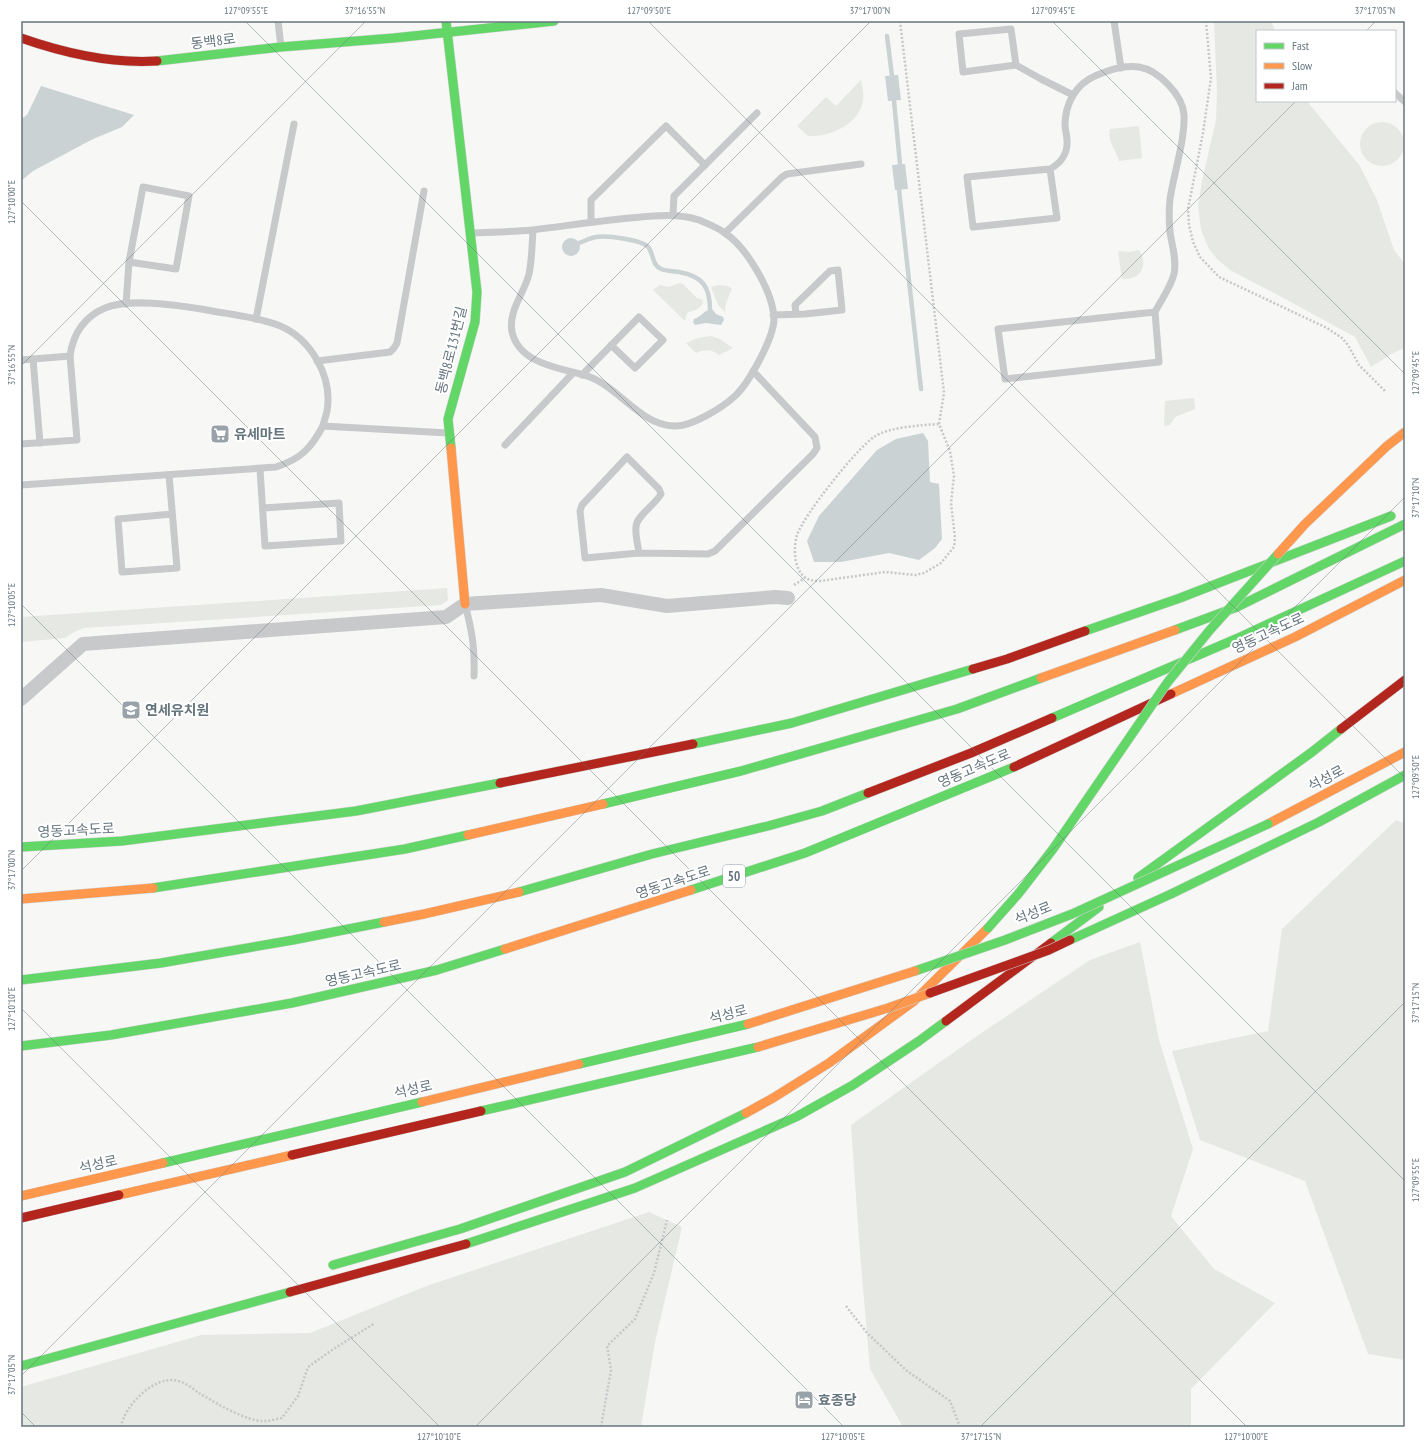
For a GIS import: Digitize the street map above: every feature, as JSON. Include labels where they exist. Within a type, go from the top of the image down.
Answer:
[{"type":"main road","name":"동백8로131번길","points":[[446,21],[477,292],[475,322],[450,406],[448,419],[448,433],[465,604]]},
{"type":"main road","name":"동백8로","points":[[21,38],[44,46],[104,59],[146,62],[167,61],[281,47],[554,21]]},
{"type":"main road","points":[[323,1268],[460,1229],[625,1172],[724,1125],[773,1098],[829,1063],[914,1001],[988,928],[1018,893],[1053,849],[1167,683],[1246,588],[1306,524],[1387,446],[1405,432]]},
{"type":"main road","name":"영동고속도로","points":[[21,847],[122,841],[356,810],[680,747],[792,723],[1007,659],[1180,598],[1398,513]]},
{"type":"main road","points":[[21,899],[160,887],[405,849],[562,814],[741,771],[957,708],[1237,607],[1405,524]]},
{"type":"main road","name":"영동고속도로","points":[[21,980],[161,963],[293,940],[424,914],[526,890],[652,854],[768,826],[822,811],[971,753],[1238,638],[1405,561]]},
{"type":"main road","name":"영동고속도로","points":[[21,1046],[111,1035],[292,1004],[437,970],[631,910],[805,853],[1014,766],[1295,637],[1405,580]]},
{"type":"main road","points":[[21,1366],[239,1307],[476,1240],[635,1188],[796,1117],[853,1085],[919,1041],[1064,932],[1305,757],[1405,680]]},
{"type":"main road","name":"석성로","points":[[21,1196],[748,1024],[885,981],[1005,940],[1124,891],[1268,824],[1405,752]]},
{"type":"main road","points":[[21,1218],[758,1047],[888,1008],[1049,950],[1276,843],[1372,795],[1405,775]]},
{"type":"street","points":[[21,699],[83,644],[446,617],[465,604],[601,595],[667,606],[775,597],[788,598]]},
{"type":"lane","points":[[278,21],[281,47]]},
{"type":"lane","points":[[1114,21],[1120,68]]},
{"type":"lane","points":[[1016,65],[1011,29],[959,34],[963,72],[1016,65],[1049,84],[1073,95]]},
{"type":"lane","points":[[1050,169],[1056,218],[973,227],[967,177],[1050,169],[1056,166],[1062,160],[1066,151],[1067,145],[1065,125],[1073,95],[1078,88],[1090,78],[1106,71],[1131,66],[1141,67],[1155,74],[1171,87],[1182,103],[1184,114],[1180,147],[1169,209],[1170,232],[1175,264],[1174,275],[1155,312],[1159,362],[1005,379],[998,328],[1155,312]]},
{"type":"lane","points":[[1396,94],[1405,102]]},
{"type":"lane","points":[[673,215],[674,196],[757,113]]},
{"type":"lane","points":[[256,319],[294,124]]},
{"type":"lane","points":[[591,222],[592,200],[666,126],[705,165]]},
{"type":"lane","points":[[726,233],[782,176],[787,174],[861,164]]},
{"type":"lane","points":[[126,304],[129,262],[143,187],[189,196],[176,269],[129,262]]},
{"type":"lane","points":[[317,361],[390,352],[394,348],[397,343],[424,191]]},
{"type":"lane","points":[[471,233],[533,230],[644,216],[673,215],[681,215],[698,220],[726,233],[737,243],[754,266],[767,294],[774,320],[771,335],[745,384],[736,395],[720,407],[688,424],[676,426],[661,424],[649,418],[603,384],[590,377],[539,362],[528,355],[520,348],[513,335],[511,320],[512,313],[526,283],[530,266],[533,230]]},
{"type":"lane","points":[[773,315],[796,314],[842,310],[838,270],[830,271],[795,305],[796,314]]},
{"type":"lane","points":[[21,444],[76,440],[70,356],[72,344],[77,332],[85,321],[106,307],[118,304],[175,306],[256,319],[278,325],[291,332],[303,342],[322,369],[326,384],[328,399],[327,412],[322,426],[308,449],[298,458],[286,464],[260,469],[21,486]]},
{"type":"lane","points":[[582,375],[611,345],[639,317],[663,340],[635,368],[611,345]]},
{"type":"lane","points":[[21,360],[70,356]]},
{"type":"lane","points":[[33,359],[40,443]]},
{"type":"lane","points":[[639,553],[635,526],[659,499],[661,494],[659,489],[627,457],[582,505],[580,511],[585,558],[639,553],[708,554],[715,551],[813,454],[817,448],[815,437],[753,371]]},
{"type":"lane","points":[[505,445],[574,373]]},
{"type":"lane","points":[[322,426],[448,433]]},
{"type":"lane","points":[[260,469],[265,546],[341,541],[339,503],[263,508]]},
{"type":"lane","points":[[169,475],[177,568],[122,572],[118,519],[172,514]]},
{"type":"lane","points":[[465,604],[473,636],[475,657],[474,676]]},
{"type":"path","points":[[900,21],[944,392],[939,424],[950,451],[954,476],[951,504],[955,538],[954,547],[941,563],[924,573],[915,575],[885,572],[820,581],[811,581],[805,578],[796,564],[795,552],[797,536],[802,523],[844,468],[874,436],[905,427],[939,424]]},
{"type":"path","points":[[1206,21],[1211,78],[1204,133],[1188,208],[1188,224],[1193,242],[1200,257],[1219,277],[1327,328],[1342,338],[1348,345],[1359,365],[1385,391]]},
{"type":"path","points":[[601,1427],[612,1370],[607,1346],[635,1319],[654,1273],[667,1220]]},
{"type":"path","points":[[846,1306],[867,1333],[907,1371],[950,1401],[960,1427]]},
{"type":"path","points":[[121,1427],[133,1403],[149,1387],[167,1380],[178,1380],[220,1406],[250,1419],[263,1421],[282,1418],[298,1396],[308,1367],[375,1323]]},
{"type":"shaded area","points":[[1214,21],[1271,21],[1275,30],[1256,30],[1256,102],[1308,102],[1360,166],[1377,200],[1394,250],[1405,264],[1405,348],[1395,352],[1371,367],[1355,337],[1230,270],[1218,260],[1209,249],[1201,230],[1198,206],[1202,181],[1216,120],[1217,91]]},
{"type":"shaded area","points":[[898,75],[901,100],[888,101],[885,76]]},
{"type":"shaded area","points":[[861,80],[863,99],[861,108],[851,122],[835,131],[817,136],[808,136],[797,126],[826,97],[836,106]]},
{"type":"shaded area","points":[[41,86],[134,115],[122,127],[93,139],[33,171],[21,181],[21,119],[27,115]]},
{"type":"shaded area","points":[[1378,122],[1386,122],[1391,123],[1398,128],[1403,135],[1403,153],[1398,160],[1391,165],[1378,166],[1370,163],[1363,156],[1360,148],[1360,140],[1363,132],[1370,125]]},
{"type":"shaded area","points":[[1139,126],[1142,158],[1119,161],[1111,142],[1109,134],[1110,129]]},
{"type":"shaded area","points":[[905,164],[908,189],[895,190],[892,165]]},
{"type":"shaded area","points":[[571,238],[577,241],[580,247],[577,253],[571,256],[565,253],[562,247],[565,241]]},
{"type":"shaded area","points":[[1139,250],[1143,261],[1141,271],[1134,277],[1122,279],[1118,251],[1129,252]]},
{"type":"shaded area","points":[[680,283],[683,284],[697,298],[703,300],[700,307],[687,313],[685,321],[653,290],[660,285],[668,287]]},
{"type":"shaded area","points":[[718,285],[728,286],[732,289],[726,303],[725,312],[718,305],[711,287]]},
{"type":"shaded area","points":[[712,309],[716,314],[723,317],[724,320],[721,325],[706,323],[695,325],[693,322],[694,319]]},
{"type":"shaded area","points":[[711,336],[720,339],[733,348],[719,355],[708,350],[696,353],[686,343],[698,338]]},
{"type":"shaded area","points":[[1194,398],[1195,409],[1175,417],[1170,425],[1164,426],[1165,401]]},
{"type":"shaded area","points":[[923,433],[928,441],[930,482],[939,484],[942,539],[935,548],[919,560],[889,553],[841,562],[814,562],[807,541],[819,516],[877,450],[896,439]]},
{"type":"shaded area","points":[[447,588],[448,600],[441,605],[84,628],[65,638],[21,642],[21,617]]},
{"type":"shaded area","points":[[1396,820],[1405,824],[1405,1360],[1368,1354],[1305,1181],[1200,1140],[1172,1051],[1268,1031],[1282,929]]},
{"type":"shaded area","points":[[1140,942],[1159,1040],[1193,1149],[1171,1216],[1214,1269],[1275,1303],[1191,1389],[1191,1427],[903,1427],[870,1369],[851,1125],[977,1036],[1090,960]]},
{"type":"shaded area","points":[[649,1212],[682,1227],[655,1342],[641,1427],[21,1427],[21,1387],[201,1335],[310,1333],[429,1285]]},
{"type":"waterway","points":[[887,36],[892,76]]},
{"type":"waterway","points":[[894,101],[900,164]]},
{"type":"waterway","points":[[899,190],[921,389]]},
{"type":"waterway","points":[[579,243],[594,237],[608,237],[633,240],[646,245],[651,251],[656,265],[661,269],[687,274],[699,279],[706,288],[710,302],[710,310]]},
{"type":"traffic: fast","points":[[446,21],[477,292],[475,322],[448,419],[451,448]]},
{"type":"traffic: fast","points":[[157,61],[281,47],[394,38],[554,21]]},
{"type":"traffic: fast","points":[[1085,631],[1180,598],[1391,516]]},
{"type":"traffic: fast","points":[[1175,630],[1237,607],[1405,524]]},
{"type":"traffic: fast","points":[[988,928],[1019,893],[1053,849],[1167,683],[1209,631],[1278,554]]},
{"type":"traffic: fast","points":[[1052,718],[1238,638],[1405,561]]},
{"type":"traffic: fast","points":[[693,744],[792,723],[973,669]]},
{"type":"traffic: fast","points":[[603,804],[741,771],[957,709],[1041,678]]},
{"type":"traffic: fast","points":[[1138,878],[1312,752],[1341,729]]},
{"type":"traffic: fast","points":[[691,890],[805,853],[1014,767]]},
{"type":"traffic: fast","points":[[1171,894],[1319,822],[1405,775]]},
{"type":"traffic: fast","points":[[21,847],[122,841],[356,811],[500,783]]},
{"type":"traffic: fast","points":[[519,892],[652,854],[768,826],[822,811],[868,793]]},
{"type":"traffic: fast","points":[[915,971],[1005,940],[1072,914],[1268,824]]},
{"type":"traffic: fast","points":[[153,888],[405,849],[468,835]]},
{"type":"traffic: fast","points":[[1070,940],[1171,894]]},
{"type":"traffic: fast","points":[[1051,943],[1099,907]]},
{"type":"traffic: fast","points":[[21,980],[161,963],[293,940],[384,922]]},
{"type":"traffic: fast","points":[[21,1046],[111,1035],[292,1003],[437,970],[505,949]]},
{"type":"traffic: fast","points":[[466,1244],[635,1188],[796,1117],[853,1085],[946,1021]]},
{"type":"traffic: fast","points":[[579,1064],[748,1024]]},
{"type":"traffic: fast","points":[[481,1111],[758,1047]]},
{"type":"traffic: fast","points":[[163,1163],[422,1102]]},
{"type":"traffic: fast","points":[[333,1265],[460,1229],[625,1172],[746,1113]]},
{"type":"traffic: fast","points":[[21,1366],[290,1292]]},
{"type":"traffic: slow","points":[[1278,554],[1305,524],[1387,446],[1405,432]]},
{"type":"traffic: slow","points":[[451,448],[465,604]]},
{"type":"traffic: slow","points":[[1171,694],[1295,637],[1405,580]]},
{"type":"traffic: slow","points":[[1041,678],[1175,630]]},
{"type":"traffic: slow","points":[[1268,824],[1405,752]]},
{"type":"traffic: slow","points":[[468,835],[603,804]]},
{"type":"traffic: slow","points":[[21,899],[153,888]]},
{"type":"traffic: slow","points":[[505,949],[691,890]]},
{"type":"traffic: slow","points":[[384,922],[519,892]]},
{"type":"traffic: slow","points":[[746,1113],[829,1063],[914,1001],[988,928]]},
{"type":"traffic: slow","points":[[748,1024],[915,971]]},
{"type":"traffic: slow","points":[[758,1047],[888,1008],[930,993]]},
{"type":"traffic: slow","points":[[422,1102],[579,1064]]},
{"type":"traffic: slow","points":[[119,1195],[292,1155]]},
{"type":"traffic: slow","points":[[21,1196],[163,1163]]},
{"type":"traffic: jam","points":[[21,38],[71,53],[105,59],[122,61],[157,61]]},
{"type":"traffic: jam","points":[[973,669],[1007,659],[1085,631]]},
{"type":"traffic: jam","points":[[1341,729],[1405,680]]},
{"type":"traffic: jam","points":[[1014,767],[1171,694]]},
{"type":"traffic: jam","points":[[868,793],[971,753],[1052,718]]},
{"type":"traffic: jam","points":[[500,783],[693,744]]},
{"type":"traffic: jam","points":[[930,993],[1049,950],[1070,940]]},
{"type":"traffic: jam","points":[[946,1021],[1051,943]]},
{"type":"traffic: jam","points":[[292,1155],[481,1111]]},
{"type":"traffic: jam","points":[[21,1218],[119,1195]]},
{"type":"traffic: jam","points":[[290,1292],[466,1244]]},
{"type":"place","name":"유세마트","points":[[220,434]]},
{"type":"place","name":"연세유치원","points":[[131,710]]},
{"type":"place","name":"효종당","points":[[804,1400]]}]
